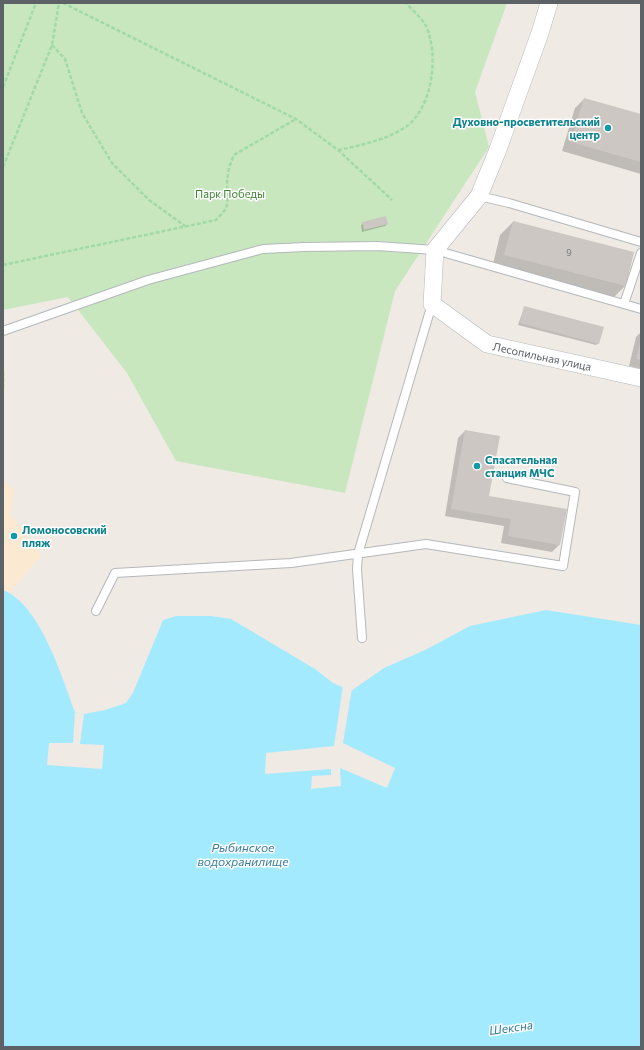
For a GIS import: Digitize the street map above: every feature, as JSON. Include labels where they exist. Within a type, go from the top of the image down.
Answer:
[{"type":"street","points":[[432,304],[435,250],[478,196],[497,152],[540,33],[549,3]]},
{"type":"street","name":"Лесопильная улица","points":[[432,304],[487,344],[641,378]]},
{"type":"lane","points":[[478,196],[509,203],[641,242]]},
{"type":"lane","points":[[3,331],[148,280],[263,249],[377,246],[435,250],[641,309]]},
{"type":"lane","points":[[624,304],[641,254]]},
{"type":"lane","points":[[362,638],[357,569],[358,554],[432,304]]},
{"type":"lane","points":[[96,611],[115,573],[291,563],[426,544],[563,566],[575,492],[507,478]]},
{"type":"path","points":[[3,87],[36,3]]},
{"type":"path","points":[[3,167],[52,45],[59,3]]},
{"type":"path","points":[[62,3],[296,119],[338,150],[392,200]]},
{"type":"path","points":[[338,150],[376,142],[407,125],[420,109],[429,90],[432,70],[432,48],[426,26],[406,3]]},
{"type":"path","points":[[52,45],[65,59],[82,113],[112,163],[149,200],[186,226]]},
{"type":"path","points":[[3,265],[216,220],[226,209],[228,198],[227,182],[229,167],[234,155],[296,119]]},
{"type":"path","points":[[3,372],[3,390]]},
{"type":"green space","name":"Парк Победы","points":[[3,3],[507,3],[475,92],[489,147],[395,291],[345,493],[176,461],[127,373],[68,297],[3,310]]},
{"type":"sand","name":"Ломоносовский пляж","points":[[3,481],[14,490],[11,515],[41,556],[9,593],[3,590]]},
{"type":"water","name":"Рыбинское водохранилище","points":[[3,590],[16,598],[28,610],[39,626],[56,662],[75,712],[84,714],[105,710],[126,703],[133,693],[163,620],[176,616],[211,616],[231,619],[315,669],[333,683],[351,691],[384,668],[425,650],[470,626],[546,610],[641,625],[641,1047],[3,1047]]},
{"type":"pier","points":[[343,686],[352,688],[343,743],[395,768],[387,788],[340,768],[341,786],[311,789],[312,776],[331,775],[331,769],[265,774],[266,753],[334,746]]},
{"type":"pier","points":[[75,712],[84,714],[80,744],[104,745],[102,769],[47,765],[49,743],[73,743]]},
{"type":"building","name":"Духовно-просветительский центр","points":[[584,98],[641,114],[641,162],[571,142]]},
{"type":"building","points":[[386,216],[388,224],[364,230],[362,222]]},
{"type":"building","points":[[513,221],[634,252],[626,286],[504,255]]},
{"type":"building","points":[[524,306],[604,327],[599,344],[520,323]]},
{"type":"building","points":[[641,339],[641,360],[636,359]]},
{"type":"building","name":"Спасательная станция МЧС","points":[[465,430],[500,436],[489,496],[567,509],[560,545],[508,536],[511,519],[451,509]]},
{"type":"place","name":"Духовно-просветительский центр","points":[[608,128]]},
{"type":"place","name":"Спасательная станция МЧС","points":[[477,466]]},
{"type":"place","name":"Ломоносовский пляж","points":[[14,536]]},
{"type":"water label","name":"Шексна","points":[[511,1028]]}]
